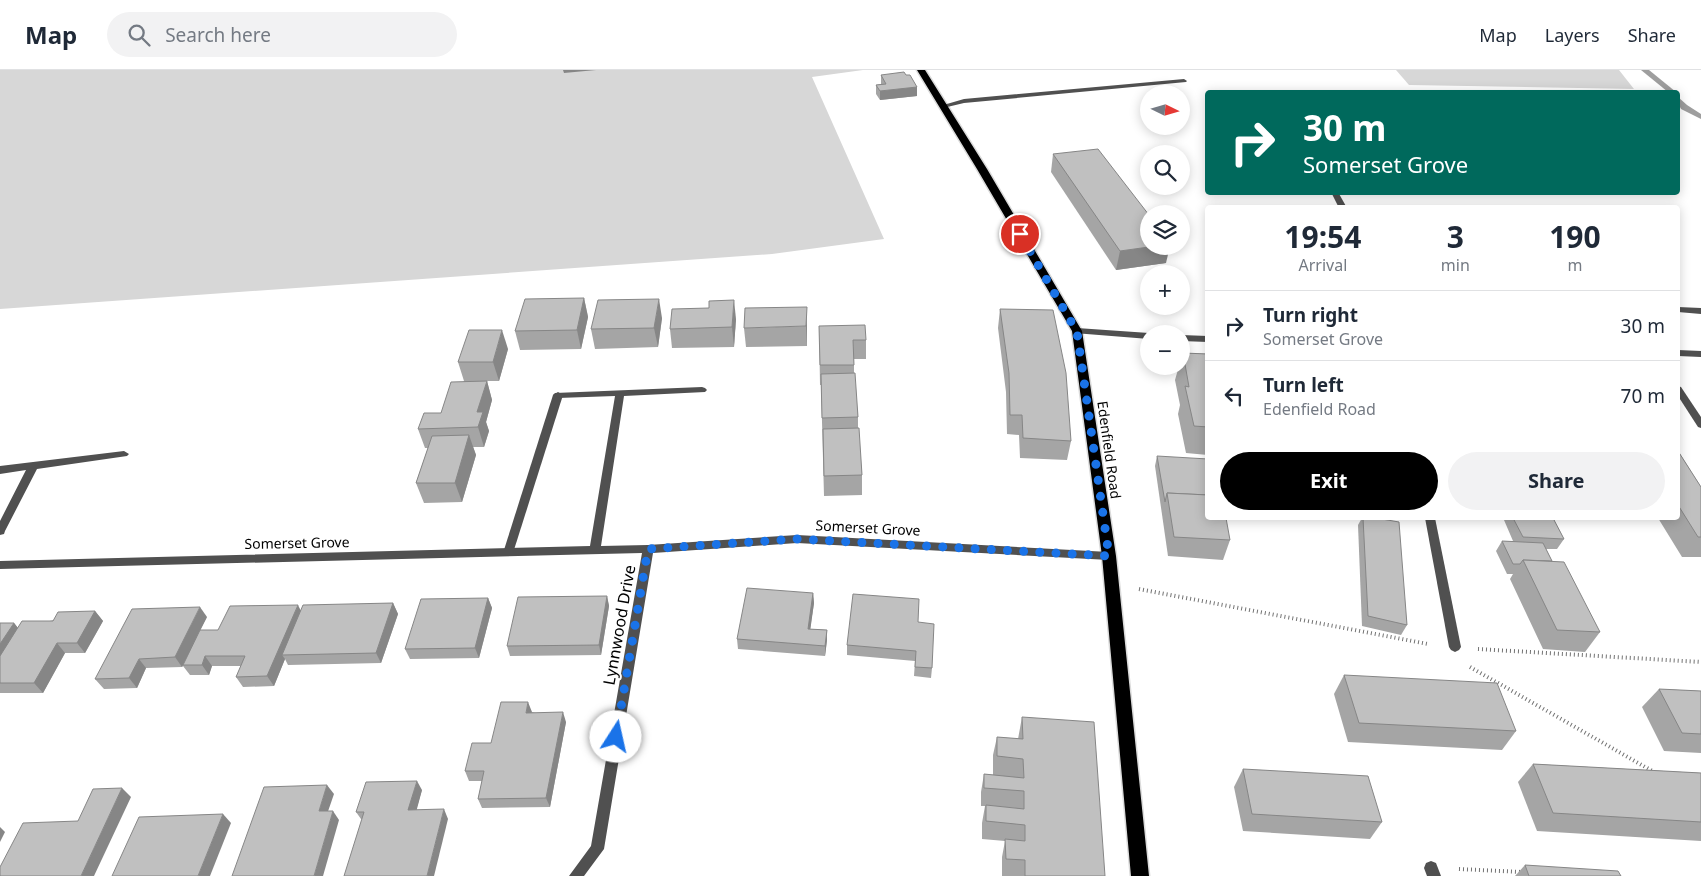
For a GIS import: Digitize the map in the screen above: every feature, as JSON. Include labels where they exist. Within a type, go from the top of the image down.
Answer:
[{"type":"main road","name":"Edenfield Road","points":[[920,70],[1077,332],[1109,556],[1140,876]]},
{"type":"street","points":[[942,106],[964,101],[1184,81]]},
{"type":"street","points":[[1680,310],[1701,311]]},
{"type":"street","points":[[1077,332],[1140,336]]},
{"type":"street","points":[[1190,338],[1205,339]]},
{"type":"street","points":[[1680,352],[1701,354]]},
{"type":"street","points":[[508,552],[558,395],[702,390]]},
{"type":"street","points":[[1680,392],[1701,425]]},
{"type":"street","points":[[595,550],[620,393]]},
{"type":"street","points":[[0,470],[124,454]]},
{"type":"street","points":[[0,531],[33,466]]},
{"type":"street","points":[[1430,520],[1455,647]]},
{"type":"street","name":"Somerset Grove","points":[[0,565],[648,549],[797,539],[1109,556]]},
{"type":"street","name":"Lynnwood Drive","points":[[576,876],[597,849],[648,549]]},
{"type":"path","points":[[1111,584],[1433,645],[1701,662]]},
{"type":"path","points":[[1467,665],[1660,776]]},
{"type":"path","points":[[1433,872],[1529,873]]},
{"type":"shaded area","points":[[0,70],[863,70],[812,77],[884,239],[772,254],[0,309]]},
{"type":"shaded area","points":[[1396,70],[1619,70],[1634,89],[1409,85]]},
{"type":"building","points":[[904,72],[906,75],[910,75],[917,87],[880,91],[876,85],[886,84],[881,75]]},
{"type":"building","points":[[1098,149],[1141,205],[1140,248],[1120,251],[1053,154]]},
{"type":"building","points":[[584,298],[577,330],[515,331],[525,299]]},
{"type":"building","points":[[659,299],[654,328],[591,329],[598,300]]},
{"type":"building","points":[[734,300],[732,327],[670,329],[672,309],[709,308],[709,301]]},
{"type":"building","points":[[807,307],[806,326],[744,328],[745,308]]},
{"type":"building","points":[[1000,309],[1053,310],[1066,373],[1071,441],[1023,438],[1022,415],[1010,415],[1009,373]]},
{"type":"building","points":[[865,325],[866,340],[853,340],[854,365],[820,365],[819,326]]},
{"type":"building","points":[[469,330],[502,330],[493,362],[458,362]]},
{"type":"building","points":[[1190,353],[1205,354],[1205,427],[1194,426],[1185,386],[1189,387],[1187,375],[1190,375]]},
{"type":"building","points":[[855,373],[858,417],[822,418],[821,374]]},
{"type":"building","points":[[487,381],[477,412],[483,412],[478,427],[418,429],[424,413],[441,413],[451,382]]},
{"type":"building","points":[[859,428],[862,475],[824,476],[823,429]]},
{"type":"building","points":[[469,435],[455,483],[416,483],[432,436]]},
{"type":"building","points":[[1680,454],[1701,487],[1701,537],[1698,537],[1680,508]]},
{"type":"building","points":[[1157,456],[1205,459],[1205,495],[1167,493],[1165,502]]},
{"type":"building","points":[[1167,493],[1205,495],[1205,520],[1226,520],[1230,540],[1174,537]]},
{"type":"building","points":[[1363,520],[1399,522],[1407,625],[1368,616]]},
{"type":"building","points":[[1514,520],[1554,520],[1564,539],[1523,537]]},
{"type":"building","points":[[1502,541],[1543,543],[1552,561],[1523,560],[1520,564],[1513,564]]},
{"type":"building","points":[[1523,560],[1564,562],[1600,632],[1557,630]]},
{"type":"building","points":[[747,588],[813,593],[808,629],[827,630],[825,646],[737,639]]},
{"type":"building","points":[[853,594],[919,599],[918,622],[934,624],[932,668],[915,667],[916,651],[847,645]]},
{"type":"building","points":[[607,596],[599,645],[507,646],[518,597]]},
{"type":"building","points":[[488,598],[475,648],[405,649],[421,599]]},
{"type":"building","points":[[393,603],[376,653],[282,655],[303,605]]},
{"type":"building","points":[[298,605],[267,676],[236,677],[245,656],[205,656],[202,665],[183,665],[200,630],[218,630],[230,606]]},
{"type":"building","points":[[200,607],[175,657],[139,659],[129,678],[95,679],[132,609]]},
{"type":"building","points":[[95,611],[77,643],[57,643],[34,683],[0,683],[0,656],[22,621],[53,621],[58,612]]},
{"type":"building","points":[[0,623],[14,623],[0,644]]},
{"type":"building","points":[[1344,675],[1497,683],[1516,731],[1359,723]]},
{"type":"building","points":[[1659,689],[1701,691],[1701,734],[1682,733]]},
{"type":"building","points":[[501,702],[528,702],[526,713],[563,712],[546,798],[478,799],[484,771],[465,771],[472,743],[491,743]]},
{"type":"building","points":[[1022,717],[1094,722],[1105,876],[1025,876],[1025,860],[1006,859],[1005,839],[1025,841],[1025,825],[986,821],[986,805],[1024,809],[1024,791],[984,788],[984,774],[1024,778],[1023,759],[997,756],[997,737],[1023,739]]},
{"type":"building","points":[[1533,764],[1701,773],[1701,822],[1553,813]]},
{"type":"building","points":[[1243,769],[1368,776],[1382,822],[1252,814]]},
{"type":"building","points":[[417,781],[408,810],[444,809],[427,876],[344,876],[364,812],[356,812],[366,782]]},
{"type":"building","points":[[327,785],[319,811],[333,811],[314,876],[232,876],[264,787]]},
{"type":"building","points":[[122,788],[81,876],[0,876],[0,867],[23,823],[78,821],[93,789]]},
{"type":"building","points":[[223,814],[198,876],[112,876],[139,817]]},
{"type":"building","points":[[1525,865],[1618,871],[1621,876],[1529,876]]},
{"type":"waterway","points":[[1645,70],[1670,90]]},
{"type":"waterway","points":[[1680,102],[1684,107],[1701,117]]},
{"type":"route","points":[[616,737],[648,549],[797,539],[1109,556],[1077,332],[1020,234]]}]
